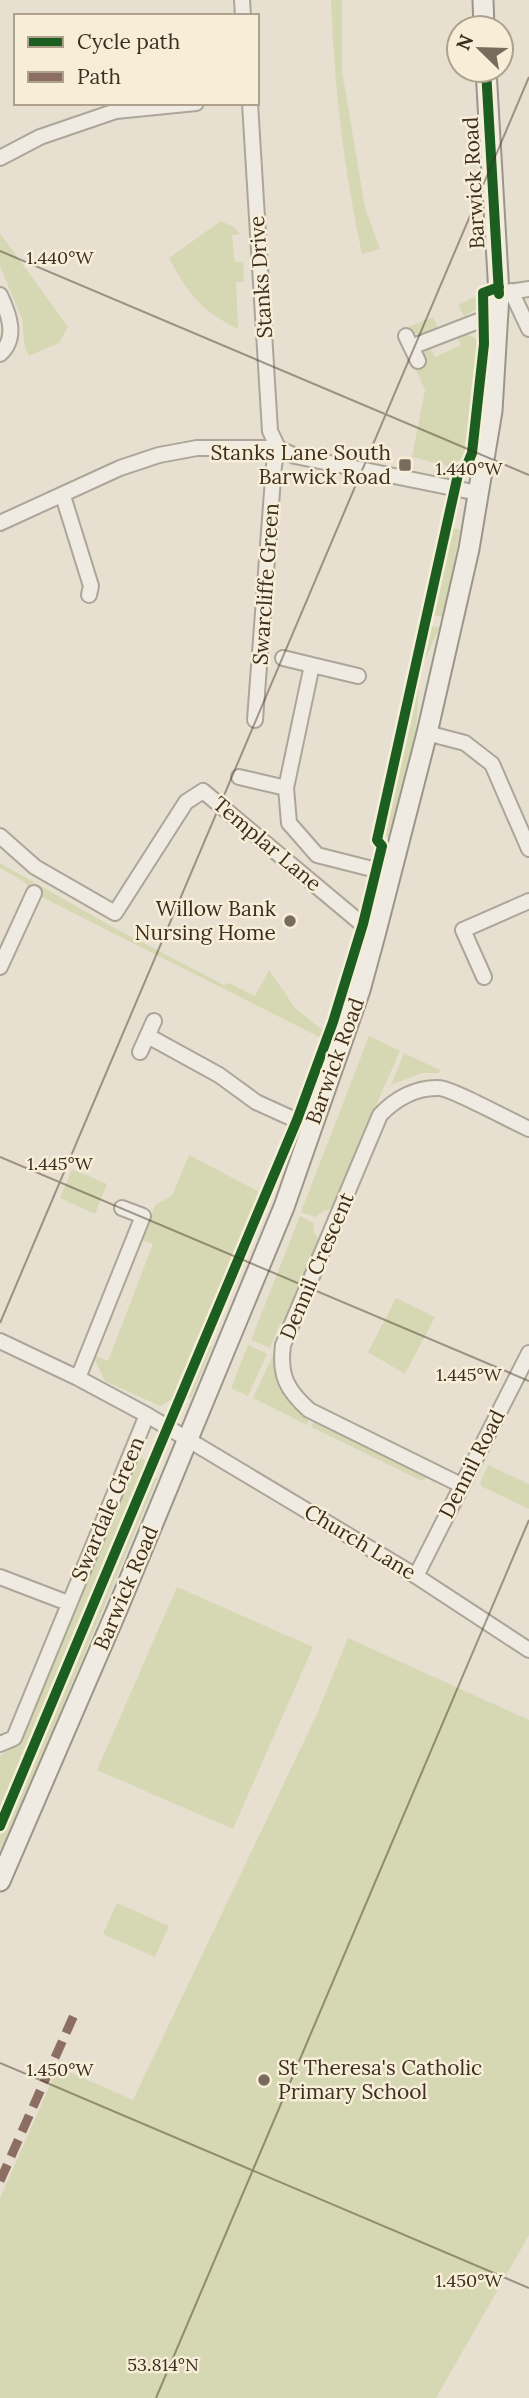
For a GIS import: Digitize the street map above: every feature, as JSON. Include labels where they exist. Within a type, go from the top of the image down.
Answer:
[{"type":"street","name":"Barwick Road","points":[[0,1881],[112,1623],[284,1207],[360,990],[392,874],[469,550],[492,411],[503,300],[487,84]]},
{"type":"street","points":[[0,158],[40,138],[116,111],[176,105]]},
{"type":"street","name":"Stanks Drive","points":[[250,105],[270,431],[278,448]]},
{"type":"street","points":[[412,348],[529,289]]},
{"type":"street","points":[[0,295],[11,327],[4,351]]},
{"type":"street","points":[[503,300],[529,329]]},
{"type":"street","points":[[0,523],[120,468],[197,448],[278,448],[295,456],[478,493]]},
{"type":"street","name":"Swarcliffe Green","points":[[255,720],[274,465],[278,448]]},
{"type":"street","points":[[62,496],[91,586],[89,594]]},
{"type":"street","points":[[283,658],[359,676]]},
{"type":"street","points":[[312,665],[286,788],[289,823],[317,855],[392,874]]},
{"type":"street","points":[[427,733],[465,743],[492,764],[529,849]]},
{"type":"street","points":[[239,777],[286,788]]},
{"type":"street","name":"Templar Lane","points":[[0,836],[35,867],[115,913],[186,802],[204,791],[375,935]]},
{"type":"street","points":[[2,959],[34,893]]},
{"type":"street","points":[[484,977],[463,930],[529,901]]},
{"type":"street","points":[[140,1052],[154,1021]]},
{"type":"street","points":[[148,1036],[219,1075],[256,1102],[311,1127]]},
{"type":"street","name":"Dennil Crescent","points":[[461,1485],[309,1410],[290,1390],[282,1374],[283,1345],[380,1115],[393,1101],[418,1090],[441,1087],[529,1129]]},
{"type":"street","points":[[78,1378],[143,1216],[122,1208]]},
{"type":"street","name":"Church Lane","points":[[0,1341],[147,1415],[416,1576],[529,1650]]},
{"type":"street","name":"Dennil Road","points":[[416,1576],[529,1353]]},
{"type":"street","name":"Swardale Green","points":[[0,1744],[14,1738],[147,1415]]},
{"type":"street","name":"Swardale Green","points":[[0,1577],[68,1604]]},
{"type":"green space","points":[[331,0],[342,0],[342,71],[365,208],[380,249],[362,254],[341,128]]},
{"type":"green space","points":[[221,221],[235,228],[240,234],[232,235],[235,262],[243,262],[244,282],[236,282],[238,329],[214,315],[197,300],[169,258]]},
{"type":"green space","points":[[0,233],[68,327],[59,343],[29,356],[25,348],[22,319],[0,266]]},
{"type":"green space","points":[[475,297],[479,308],[464,316],[458,305]]},
{"type":"green space","points":[[433,317],[438,328],[430,332],[418,334],[408,327]]},
{"type":"green space","points":[[465,333],[480,341],[467,456],[463,464],[455,468],[412,457],[425,390],[416,370],[425,365],[423,355],[428,345],[435,357],[461,345],[456,335]]},
{"type":"green space","points":[[446,526],[460,530],[444,616],[428,616]]},
{"type":"green space","points":[[426,624],[439,628],[426,658],[420,657]]},
{"type":"green space","points":[[413,688],[419,689],[415,745],[392,838],[382,835]]},
{"type":"green space","points":[[0,863],[111,926],[224,985],[229,983],[255,996],[269,970],[295,1008],[326,1033],[323,1039],[34,893],[23,881],[0,868]]},
{"type":"green space","points":[[369,1036],[400,1051],[370,1119],[373,1121],[336,1208],[315,1217],[301,1212]]},
{"type":"green space","points":[[404,1053],[440,1070],[439,1073],[422,1073],[391,1085]]},
{"type":"green space","points":[[294,1134],[244,1262],[239,1259]]},
{"type":"green space","points":[[189,1155],[263,1194],[175,1398],[160,1406],[105,1381],[94,1358],[95,1356],[108,1361],[153,1244],[142,1240],[155,1205],[172,1196]]},
{"type":"green space","points":[[72,1169],[107,1184],[95,1214],[60,1198]]},
{"type":"green space","points":[[300,1216],[313,1223],[314,1233],[321,1243],[285,1325],[280,1324],[270,1348],[251,1340]]},
{"type":"green space","points":[[396,1298],[435,1317],[405,1374],[368,1352]]},
{"type":"green space","points":[[205,1344],[212,1347],[191,1398],[183,1395]]},
{"type":"green space","points":[[248,1345],[267,1354],[248,1396],[231,1388]]},
{"type":"green space","points":[[274,1353],[279,1383],[288,1399],[309,1419],[307,1425],[253,1398]]},
{"type":"green space","points":[[313,1422],[427,1477],[422,1481],[311,1427]]},
{"type":"green space","points":[[139,1455],[148,1464],[0,1823],[0,1756],[16,1744]]},
{"type":"green space","points":[[488,1465],[529,1484],[529,1509],[483,1487],[480,1483]]},
{"type":"green space","points":[[149,1475],[157,1479],[3,1850],[0,1849],[0,1833]]},
{"type":"green space","points":[[177,1587],[313,1647],[233,1829],[97,1770]]},
{"type":"green space","name":"St Theresa's Catholic Primary School","points":[[348,1638],[529,1720],[529,2235],[436,2398],[0,2398],[0,2198],[58,2067],[133,2100],[317,1714]]},
{"type":"green space","points":[[117,1903],[169,1926],[155,1957],[103,1934]]},
{"type":"marked path","points":[[0,2181],[74,2015]]},
{"type":"cycle path","points":[[487,84],[499,294]]},
{"type":"cycle path","points":[[0,1826],[297,1120],[333,1022],[363,924],[382,846],[377,840],[459,470],[467,465],[472,453],[484,344],[483,293],[499,287]]},
{"type":"place","name":"Stanks Lane South Barwick Road","points":[[405,465]]},
{"type":"place","name":"Willow Bank Nursing Home","points":[[290,921]]},
{"type":"place","name":"St Theresa's Catholic Primary School","points":[[264,2080]]}]
